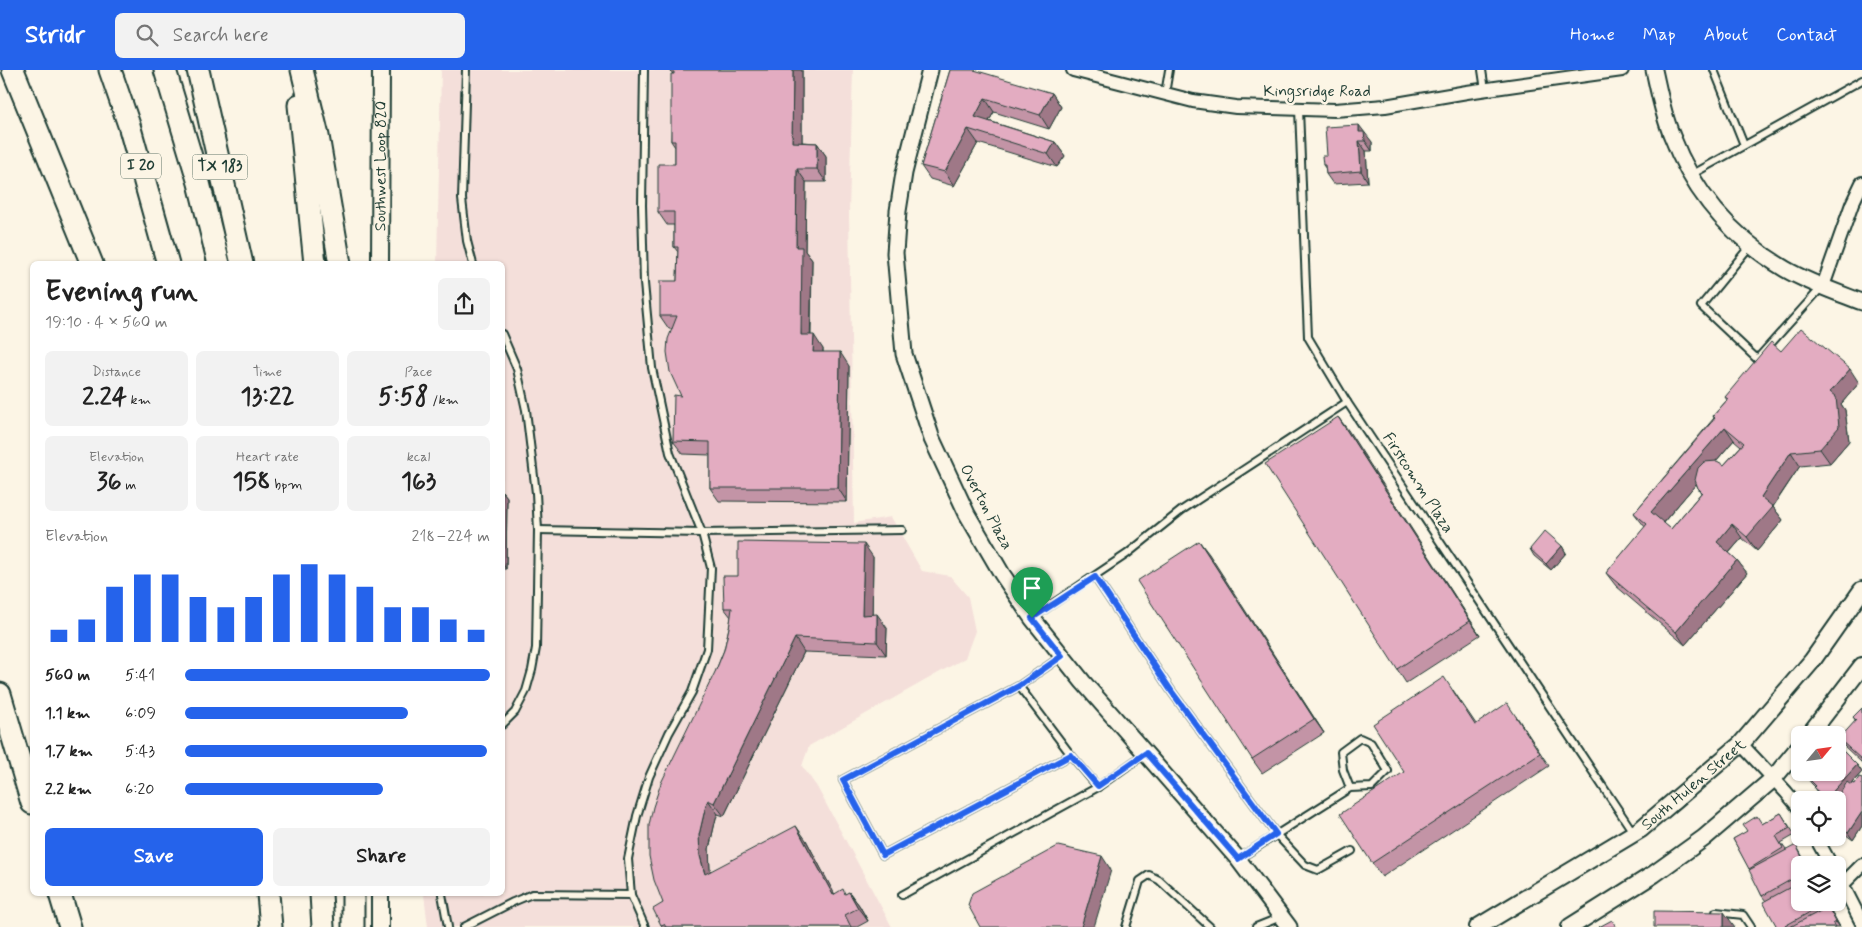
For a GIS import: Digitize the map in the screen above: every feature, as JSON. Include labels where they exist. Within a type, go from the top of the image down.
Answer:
[{"type":"highway","points":[[13,70],[91,261]]},
{"type":"highway","name":"I 20","points":[[110,70],[129,125],[167,261]]},
{"type":"highway","points":[[165,70],[199,183],[218,261]]},
{"type":"highway","name":"TX 183","points":[[198,70],[241,261]]},
{"type":"highway","points":[[296,70],[315,261]]},
{"type":"highway","points":[[302,70],[318,136],[340,261]]},
{"type":"highway","points":[[0,694],[30,796]]},
{"type":"highway","points":[[61,896],[70,927]]},
{"type":"highway","points":[[268,896],[270,927]]},
{"type":"highway","points":[[321,896],[323,927]]},
{"type":"highway","points":[[353,896],[353,927]]},
{"type":"main road","name":"Southwest Loop 820","points":[[380,261],[381,70]]},
{"type":"main road","name":"South Hulen Street","points":[[1478,927],[1642,829],[1741,744],[1812,661],[1862,590]]},
{"type":"main road","points":[[1817,726],[1862,666]]},
{"type":"main road","points":[[1570,927],[1654,874],[1704,838],[1773,779],[1791,757]]},
{"type":"main road","points":[[380,896],[380,927]]},
{"type":"street","name":"Overton Plaza","points":[[930,70],[904,173],[898,211],[895,253],[904,354],[932,439],[967,514],[1002,574],[1032,618],[1083,682],[1238,859],[1285,922]]},
{"type":"street","name":"Kingsridge Road","points":[[1073,70],[1193,101],[1236,107],[1335,110],[1385,106],[1622,70]]},
{"type":"street","points":[[1654,70],[1671,136],[1706,200],[1728,225],[1750,246],[1786,270],[1862,300]]},
{"type":"street","points":[[1823,286],[1852,204],[1862,183]]},
{"type":"street","points":[[1741,744],[1791,799]]},
{"type":"street","points":[[1846,876],[1862,865]]},
{"type":"street","points":[[1846,892],[1862,923]]},
{"type":"lane","points":[[466,70],[462,200],[467,241],[472,261]]},
{"type":"lane","points":[[644,70],[642,224],[644,283],[652,368],[670,453],[702,533],[711,568],[707,649],[692,692],[669,733],[649,777],[637,816],[628,859],[631,895],[645,927]]},
{"type":"lane","points":[[1165,94],[1169,70]]},
{"type":"lane","points":[[1482,70],[1485,90]]},
{"type":"lane","points":[[1714,70],[1744,145]]},
{"type":"lane","points":[[1691,174],[1862,80]]},
{"type":"lane","name":"Firstcomm Plaza","points":[[1299,109],[1308,337],[1347,402],[1634,834]]},
{"type":"lane","points":[[1750,246],[1701,306],[1757,359],[1823,286]]},
{"type":"lane","points":[[505,341],[517,369],[526,410],[536,493],[538,530],[536,648],[526,691],[514,712],[505,722]]},
{"type":"lane","points":[[1032,618],[1128,554],[1182,510],[1347,402]]},
{"type":"lane","points":[[538,530],[702,533],[902,530]]},
{"type":"lane","points":[[1095,577],[1172,692],[1276,834],[1305,865],[1318,870],[1352,851]]},
{"type":"lane","points":[[1062,656],[1019,686],[843,780],[883,855],[1071,755]]},
{"type":"lane","points":[[1019,686],[1071,755],[1098,786]]},
{"type":"lane","points":[[1238,859],[1350,788],[1372,787],[1388,771],[1371,743],[1360,738],[1341,752],[1342,770],[1350,788]]},
{"type":"lane","points":[[902,895],[1098,786],[1146,753]]},
{"type":"lane","points":[[1126,927],[1140,881],[1149,875],[1159,880],[1210,927]]},
{"type":"lane","points":[[464,927],[532,894],[631,895]]},
{"type":"lane","points":[[442,896],[448,927]]},
{"type":"lane","points":[[1706,912],[1743,915],[1751,927]]},
{"type":"lane","points":[[1256,927],[1285,922]]},
{"type":"shaded area","points":[[441,70],[853,70],[849,212],[854,523],[891,517],[922,571],[950,576],[968,597],[975,631],[965,658],[809,746],[802,766],[817,787],[892,927],[428,927],[424,896],[505,896],[505,261],[437,261]]},
{"type":"building","points":[[671,70],[793,70],[792,142],[817,143],[817,169],[797,169],[796,247],[802,247],[801,335],[814,335],[813,352],[840,352],[838,488],[710,488],[710,442],[673,441],[674,395],[681,396],[670,372],[667,352],[668,339],[677,316],[660,316],[660,281],[677,281],[678,247],[674,247],[674,212],[658,212],[658,164],[675,164],[675,141],[671,141],[671,74],[674,74],[674,72],[671,72]]},
{"type":"building","points":[[950,70],[974,70],[1052,93],[1040,115],[985,98],[975,117],[1055,142],[1048,154],[968,129],[945,172],[921,166]]},
{"type":"building","points":[[1359,125],[1359,132],[1364,132],[1365,141],[1359,141],[1361,171],[1326,174],[1322,156],[1327,156],[1325,127]]},
{"type":"building","points":[[1801,328],[1850,369],[1830,392],[1836,397],[1839,427],[1820,449],[1791,452],[1761,497],[1773,507],[1747,537],[1732,524],[1717,542],[1737,560],[1676,632],[1606,573],[1647,524],[1634,513],[1715,418],[1713,416],[1728,399],[1725,397],[1771,342],[1781,351]],"holes":[[[1725,427],[1744,443],[1724,465],[1717,461],[1704,462],[1698,468],[1695,480],[1702,492],[1671,529],[1651,512]]]},
{"type":"building","points":[[1338,417],[1470,621],[1397,669],[1265,464]]},
{"type":"building","points":[[1545,531],[1562,546],[1546,564],[1530,549]]},
{"type":"building","points":[[1199,541],[1314,719],[1252,759],[1137,581]]},
{"type":"building","points":[[738,542],[864,544],[862,615],[877,614],[877,642],[795,638],[714,803],[708,800],[706,805],[699,835],[700,856],[704,871],[705,874],[796,826],[833,895],[843,889],[845,894],[849,892],[858,908],[845,915],[851,927],[666,927],[664,924],[661,925],[653,909],[663,903],[654,880],[649,856],[649,825],[653,807],[661,783],[724,650],[732,608],[724,608],[723,576],[738,576]]},
{"type":"building","points":[[1444,677],[1475,725],[1507,703],[1540,753],[1372,863],[1340,814],[1404,772],[1373,724]]},
{"type":"building","points":[[1862,708],[1862,760],[1846,745],[1846,731],[1856,720],[1853,717]]},
{"type":"building","points":[[1846,754],[1857,765],[1846,777]]},
{"type":"building","points":[[1859,777],[1862,778],[1862,812],[1848,833],[1846,832],[1846,791],[1842,791],[1847,782],[1851,785],[1852,783],[1855,784]]},
{"type":"building","points":[[1811,781],[1842,781],[1833,791],[1817,791],[1814,788],[1816,786]]},
{"type":"building","points":[[1781,813],[1790,828],[1776,836],[1783,848],[1749,869],[1733,839],[1747,831],[1743,825],[1757,816],[1762,824]]},
{"type":"building","points":[[1058,846],[1102,856],[1081,927],[980,927],[968,905],[972,893]]},
{"type":"building","points":[[1794,846],[1796,846],[1802,856],[1791,856],[1791,880],[1762,896],[1749,870]]},
{"type":"building","points":[[1791,887],[1791,911],[1812,911],[1783,927],[1777,927],[1763,902]]},
{"type":"building","points":[[1654,911],[1724,912],[1724,927],[1654,927]]},
{"type":"building","points":[[1820,911],[1830,911],[1836,922],[1833,924],[1835,927],[1790,927]]},
{"type":"building","points":[[1612,920],[1616,927],[1599,927]]},
{"type":"route","points":[[1095,577],[1172,692],[1276,834],[1238,859],[1146,753],[1098,786],[1071,755],[883,855],[843,780],[1019,686],[1062,656],[1032,618],[1095,577]]}]
